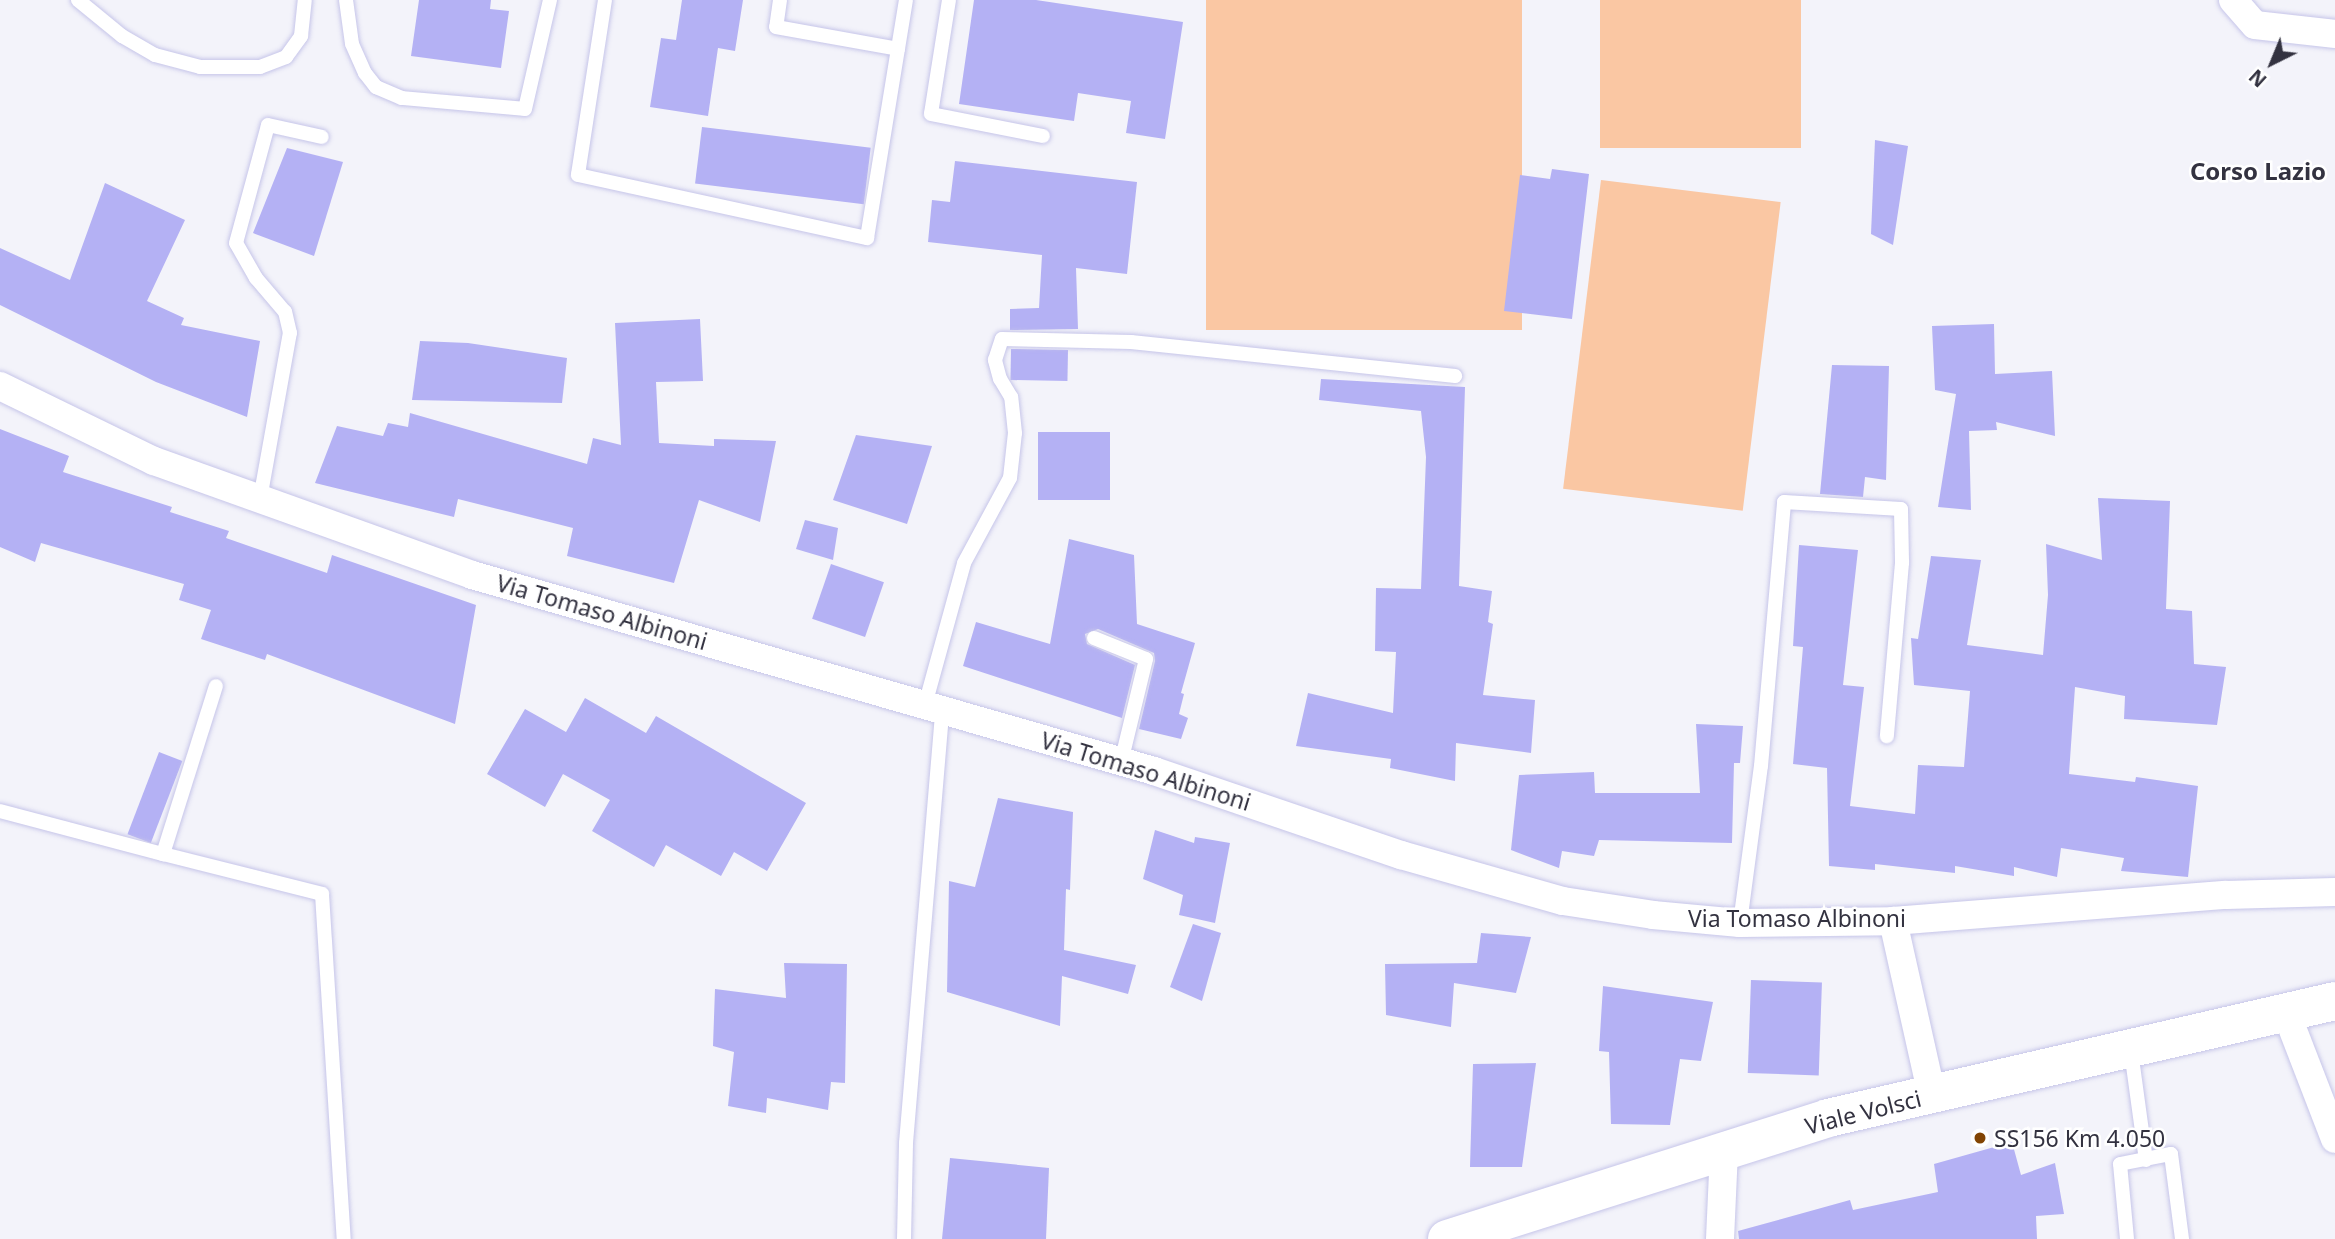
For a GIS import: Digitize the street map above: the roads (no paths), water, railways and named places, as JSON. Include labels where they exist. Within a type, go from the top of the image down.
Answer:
[{"type":"main road","name":"Viale Volsci","points":[[1447,1239],[1828,1118],[2335,1001]]},
{"type":"main road","name":"Viale Volsci","points":[[2286,1012],[2335,1010]]},
{"type":"street","points":[[2233,0],[2255,25],[2335,34]]},
{"type":"street","name":"Via Tomaso Albinoni","points":[[0,386],[154,461],[471,575],[1121,762],[1401,855],[1563,901],[1653,915],[1740,923],[1893,921],[2226,895],[2335,892]]},
{"type":"street","points":[[1893,921],[1932,1095]]},
{"type":"street","points":[[2286,1012],[2335,1139]]},
{"type":"street","points":[[1720,1239],[1724,1151]]},
{"type":"lane","points":[[78,0],[122,36],[155,55],[200,67],[260,67],[286,57],[301,36],[305,0]]},
{"type":"lane","points":[[346,0],[352,44],[365,74],[376,87],[402,99],[525,109],[550,0]]},
{"type":"lane","points":[[605,0],[578,175],[867,238],[906,0]]},
{"type":"lane","points":[[780,0],[776,27],[898,48]]},
{"type":"lane","points":[[949,0],[932,114],[1043,136]]},
{"type":"lane","points":[[260,499],[290,333],[285,312],[256,278],[236,243],[268,125],[323,137]]},
{"type":"lane","points":[[904,1239],[906,1143],[934,708],[964,562],[1010,478],[1015,433],[1011,397],[1000,379],[995,360],[1002,339],[1131,342],[1455,376]]},
{"type":"lane","points":[[1740,923],[1761,766],[1784,502],[1901,509],[1902,563],[1887,736]]},
{"type":"lane","points":[[1094,638],[1146,659],[1121,762]]},
{"type":"lane","points":[[163,854],[216,686]]},
{"type":"lane","points":[[0,811],[322,894],[344,1239]]},
{"type":"lane","points":[[2131,1049],[2147,1160]]},
{"type":"lane","points":[[2127,1239],[2120,1164],[2171,1154],[2182,1239]]},
{"type":"place","name":"SS156 Km 4.050","points":[[1980,1138]]},
{"type":"district","name":"Corso Lazio","points":[[2258,171]]}]
